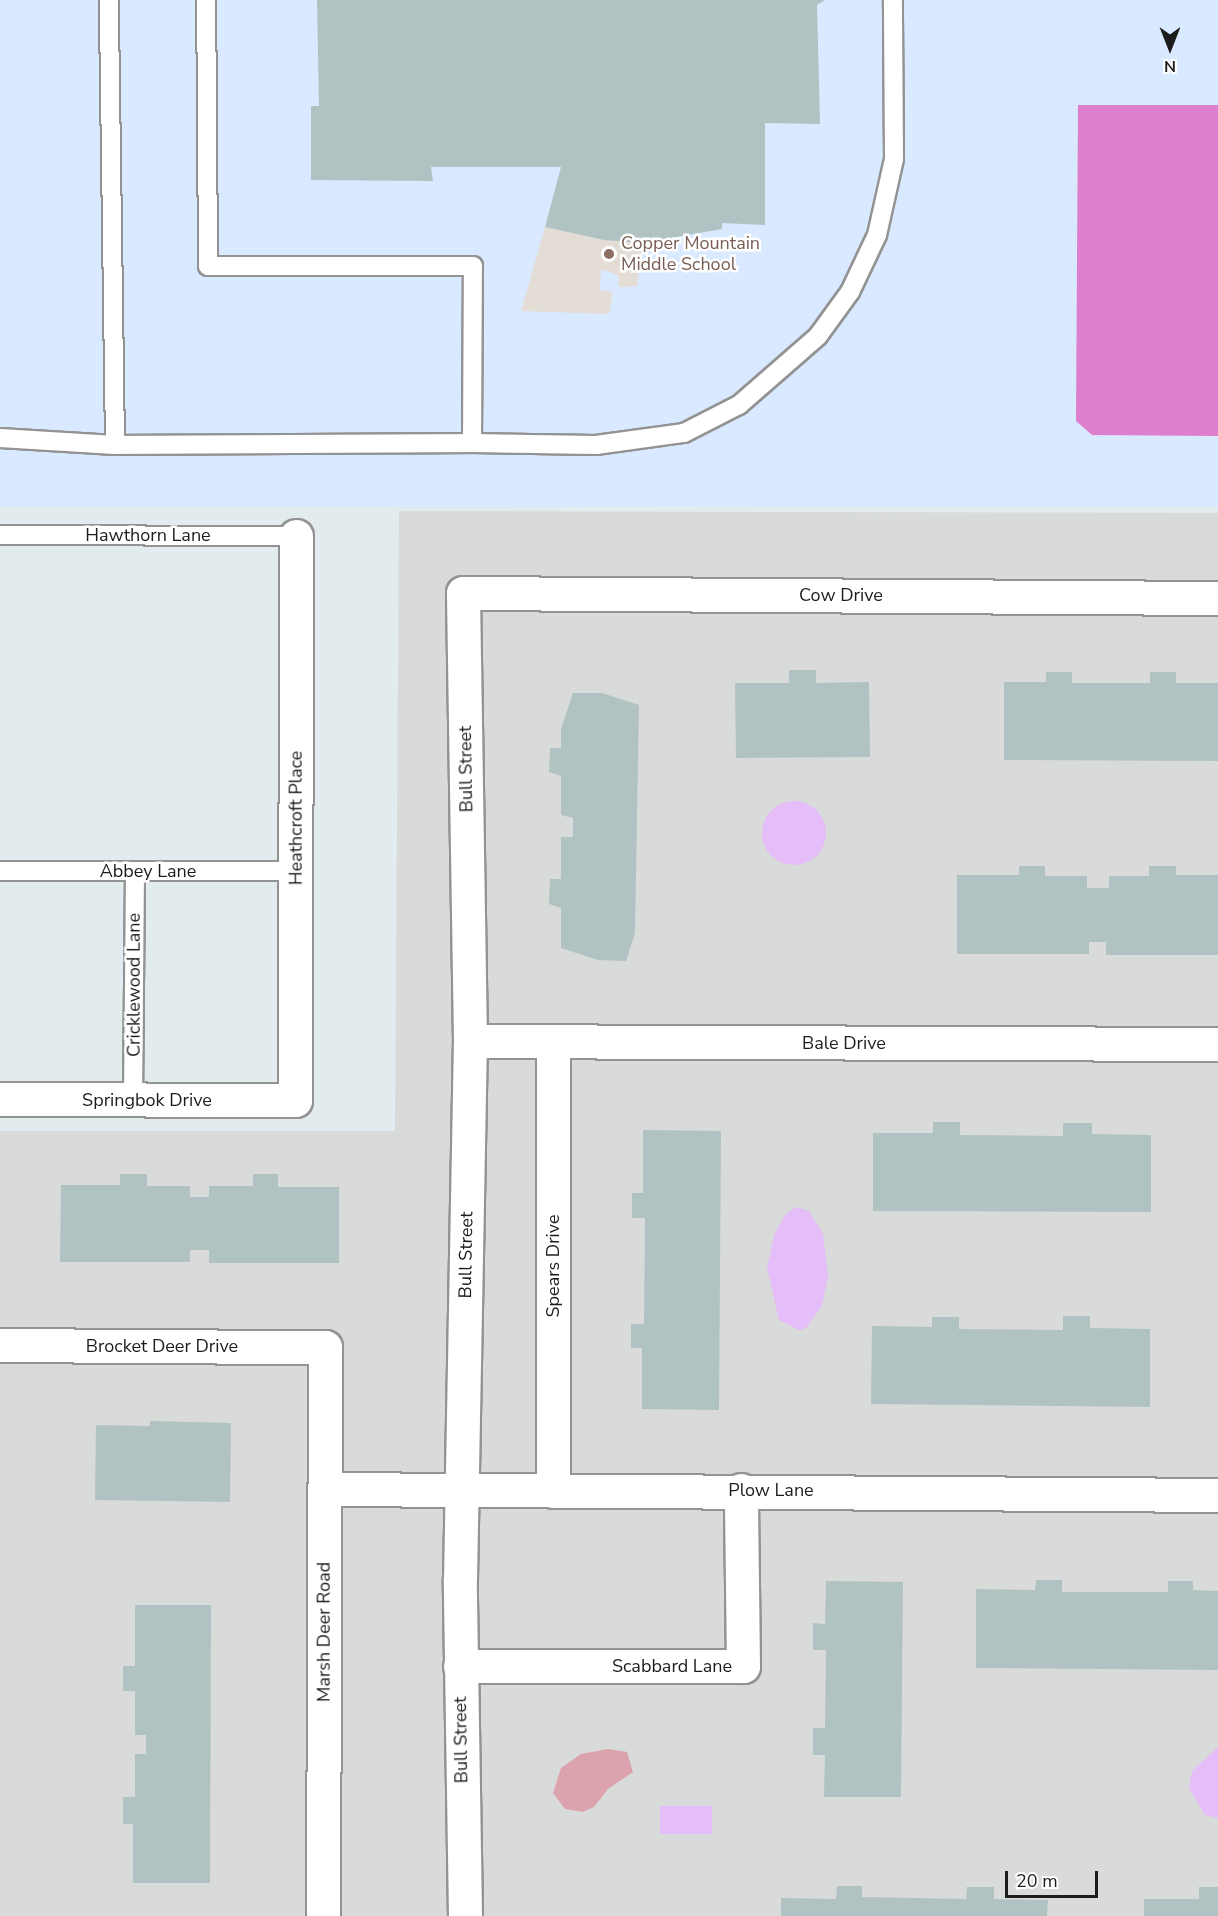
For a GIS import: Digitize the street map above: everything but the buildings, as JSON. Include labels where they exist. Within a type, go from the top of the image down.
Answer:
[{"type":"street","name":"Heathcroft Place","points":[[295,1100],[296,536]]},
{"type":"street","name":"Cow Drive","points":[[463,593],[1218,598]]},
{"type":"street","name":"Bull Street","points":[[463,593],[470,1041],[460,1666],[465,1916]]},
{"type":"street","name":"Bale Drive","points":[[470,1041],[1218,1044]]},
{"type":"street","name":"Spears Drive","points":[[553,1042],[553,1491]]},
{"type":"street","name":"Springbok Drive","points":[[0,1099],[295,1100]]},
{"type":"street","name":"Brocket Deer Drive","points":[[0,1345],[325,1347]]},
{"type":"street","name":"Marsh Deer Road","points":[[323,1916],[325,1347]]},
{"type":"street","name":"Plow Lane","points":[[324,1489],[1218,1495]]},
{"type":"street","name":"Scabbard Lane","points":[[460,1666],[743,1666],[741,1490]]},
{"type":"lane","points":[[109,0],[115,445]]},
{"type":"lane","points":[[206,0],[208,266],[473,266],[472,443]]},
{"type":"lane","points":[[0,438],[115,445],[472,443],[596,445],[684,433],[739,405],[818,336],[850,292],[868,254],[894,159],[893,0]]},
{"type":"lane","name":"Hawthorn Lane","points":[[0,535],[296,536]]},
{"type":"lane","name":"Abbey Lane","points":[[0,871],[296,871]]},
{"type":"lane","name":"Cricklewood Lane","points":[[133,1100],[135,871]]},
{"type":"shaded area","name":"Copper Mountain Middle School","points":[[0,0],[1218,0],[1218,507],[0,507]]},
{"type":"shaded area","points":[[1078,105],[1218,105],[1218,436],[1092,435],[1076,421]]},
{"type":"shaded area","points":[[545,227],[604,240],[643,243],[637,286],[619,287],[618,275],[601,269],[600,290],[613,292],[609,314],[521,311]]},
{"type":"shaded area","points":[[399,511],[1218,513],[1218,1916],[0,1916],[0,1131],[395,1131]]},
{"type":"shaded area","points":[[794,801],[812,807],[820,815],[826,833],[820,851],[812,859],[794,865],[776,859],[768,851],[762,833],[768,815],[776,807]]},
{"type":"shaded area","points":[[796,1207],[809,1211],[823,1234],[828,1275],[822,1306],[806,1328],[799,1330],[779,1320],[767,1267],[775,1233],[785,1215]]},
{"type":"shaded area","points":[[1218,1747],[1218,1818],[1205,1815],[1189,1788],[1192,1771]]},
{"type":"shaded area","points":[[608,1749],[627,1752],[633,1772],[608,1789],[594,1807],[583,1812],[565,1809],[553,1793],[561,1768],[581,1754]]},
{"type":"shaded area","points":[[660,1806],[712,1806],[712,1834],[660,1834]]},
{"type":"place","name":"Copper Mountain Middle School","points":[[609,254]]}]
